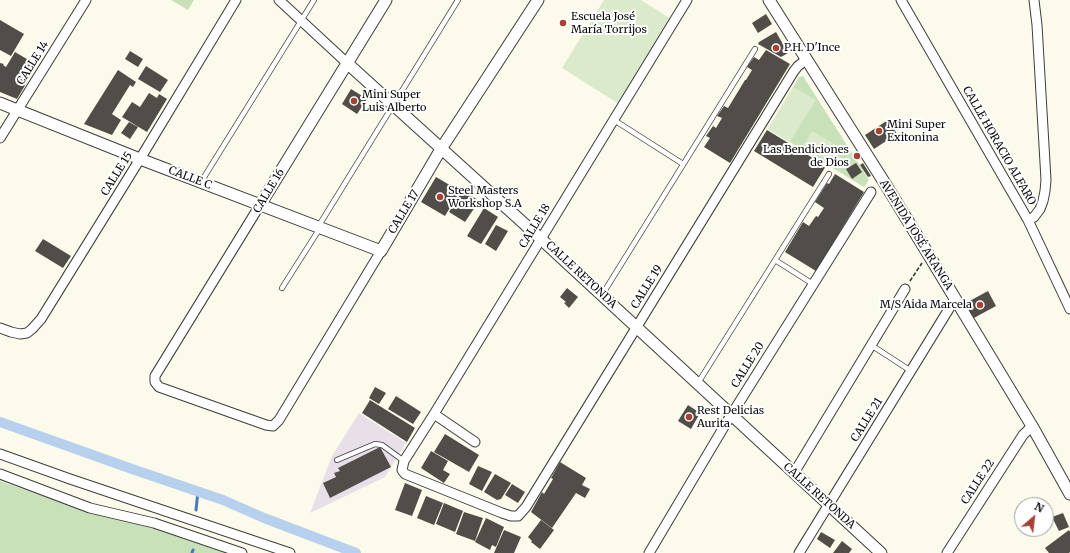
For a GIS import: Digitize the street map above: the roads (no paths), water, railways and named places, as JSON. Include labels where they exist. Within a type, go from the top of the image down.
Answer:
[{"type":"street","name":"CALLE 14","points":[[0,138],[86,0]]},
{"type":"street","name":"CALLE 15","points":[[0,328],[20,334],[26,333],[32,329],[41,318],[140,159],[236,0]]},
{"type":"street","name":"CALLE RETONDA","points":[[279,0],[602,295],[881,553]]},
{"type":"street","name":"CALLE 16","points":[[273,426],[266,425],[159,387],[155,382],[155,376],[386,0]]},
{"type":"street","name":"CALLE 17","points":[[273,426],[279,420],[441,149],[538,0]]},
{"type":"street","name":"CALLE 18","points":[[404,462],[687,0]]},
{"type":"street","name":"AVENIDA JOSÉ ARANGA","points":[[769,0],[956,299],[1032,426],[1070,494]]},
{"type":"street","name":"CALLE HORACIO ALFARO","points":[[901,0],[1028,220],[1070,309]]},
{"type":"street","points":[[1028,220],[1034,217],[1040,209],[1046,185],[1038,40],[1034,0]]},
{"type":"street","name":"CALLE 19","points":[[404,462],[402,470],[405,474],[502,514],[518,516],[526,507],[794,71],[806,60]]},
{"type":"street","name":"CALLE C","points":[[0,103],[260,206],[381,251]]},
{"type":"street","name":"CALLE 20","points":[[649,553],[731,415],[871,192]]},
{"type":"street","points":[[794,473],[905,289]]},
{"type":"street","name":"CALLE 21","points":[[799,553],[956,299]]},
{"type":"street","points":[[434,414],[475,442]]},
{"type":"street","name":"CALLE 22","points":[[947,553],[1023,435],[1032,426]]},
{"type":"street","points":[[0,454],[290,553]]},
{"type":"street","points":[[0,460],[18,461]]},
{"type":"street","points":[[0,474],[90,508],[154,523],[242,553]]},
{"type":"lane","points":[[201,182],[314,0]]},
{"type":"lane","points":[[282,288],[458,0]]},
{"type":"lane","points":[[602,295],[755,48]]},
{"type":"lane","points":[[614,120],[683,164]]},
{"type":"lane","points":[[697,384],[829,174]]},
{"type":"lane","points":[[775,260],[813,284]]},
{"type":"lane","points":[[871,345],[911,371]]},
{"type":"lane","points":[[337,460],[375,444],[382,445],[404,462]]},
{"type":"waterway","points":[[0,422],[223,500],[264,518],[356,553]]},
{"type":"waterway","points":[[196,510],[198,491]]},
{"type":"place","name":"Escuela José María Torrijos","points":[[563,23]]},
{"type":"place","name":"P.H. D'Ince","points":[[776,48]]},
{"type":"place","name":"Mini Super Luis Alberto","points":[[354,101]]},
{"type":"place","name":"Mini Super Exitonina","points":[[879,131]]},
{"type":"place","name":"Las Bendiciones de Dios","points":[[857,156]]},
{"type":"place","name":"Steel Masters Workshop S.A","points":[[440,197]]},
{"type":"place","name":"M/S Aida Marcela","points":[[980,305]]},
{"type":"place","name":"Rest Delicias Aurita","points":[[689,417]]}]
